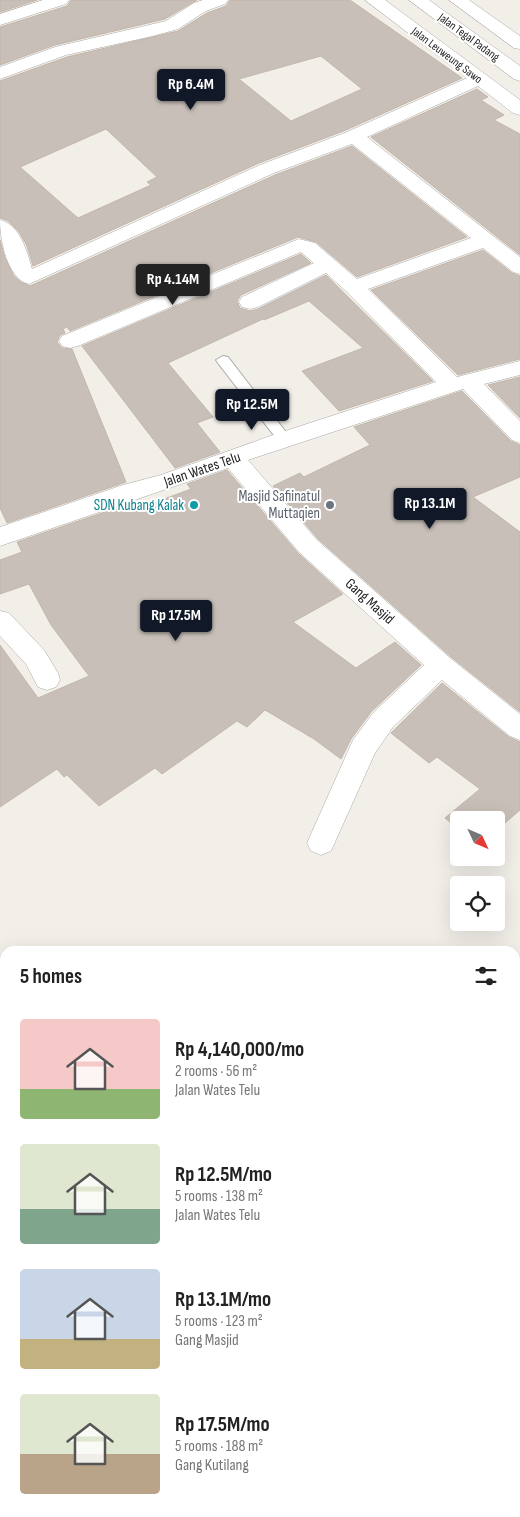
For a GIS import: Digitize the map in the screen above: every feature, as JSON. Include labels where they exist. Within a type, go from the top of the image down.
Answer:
[{"type":"street","points":[[0,20],[60,0]]},
{"type":"street","points":[[0,73],[61,51],[133,37],[172,25],[200,7],[219,0]]},
{"type":"street","name":"Jalan Leuweung Sawo","points":[[374,0],[520,109]]},
{"type":"street","name":"Jalan Tegal Padang","points":[[418,0],[520,75]]},
{"type":"street","name":"Jalan Tegal Padang","points":[[458,0],[520,44]]},
{"type":"street","points":[[0,226],[14,243],[22,271],[29,278],[267,169],[354,136],[479,79]]},
{"type":"street","points":[[354,136],[520,268]]},
{"type":"street","points":[[354,288],[486,240]]},
{"type":"street","points":[[70,341],[299,245],[308,248],[328,264],[520,435]]},
{"type":"street","points":[[250,302],[328,264]]},
{"type":"street","name":"Jalan Wates Telu","points":[[0,537],[131,491],[168,481],[284,439],[460,383],[520,368]]},
{"type":"street","name":"Gang Masjid","points":[[234,458],[308,546],[441,666],[520,729]]},
{"type":"street","points":[[0,620],[37,660],[46,673],[46,680]]},
{"type":"street","points":[[321,843],[363,748],[383,720],[441,666]]},
{"type":"lane","points":[[223,360],[284,439]]},
{"type":"building","points":[[0,0],[37,0],[0,12]]},
{"type":"building","points":[[71,0],[197,0],[165,19],[55,45],[0,65],[0,27],[67,6]]},
{"type":"building","points":[[230,0],[350,0],[462,78],[346,130],[259,163],[33,266],[27,246],[19,232],[8,221],[0,218],[0,81],[67,57],[178,31],[207,13],[226,6]],"holes":[[[321,56],[362,89],[291,121],[239,79]],[[106,129],[157,177],[147,182],[151,185],[78,218],[20,167]]]},
{"type":"building","points":[[477,89],[488,97],[481,100],[504,115],[494,120],[520,134],[520,255],[371,137]]},
{"type":"building","points":[[352,146],[467,237],[357,277],[316,242],[298,237],[70,331],[67,327],[63,329],[65,333],[60,335],[57,342],[62,348],[72,349],[126,482],[7,523],[0,508],[0,240],[5,258],[14,276],[30,286],[275,175]]},
{"type":"building","points":[[483,250],[512,273],[520,276],[520,359],[458,375],[371,290]]},
{"type":"building","points":[[301,254],[311,263],[241,295],[237,301],[240,308],[250,311],[258,309],[326,275],[433,381],[339,411],[302,371],[363,348],[309,301],[263,319],[168,363],[213,417],[197,423],[220,452],[175,468],[82,346]]},
{"type":"building","points":[[520,377],[520,418],[488,385]]},
{"type":"building","points":[[462,391],[511,441],[520,445],[520,477],[473,497],[520,532],[520,712],[451,657],[318,539],[273,486],[300,473],[304,477],[370,445],[354,427]]},
{"type":"building","points":[[227,470],[298,553],[343,594],[293,622],[356,668],[395,642],[421,665],[371,712],[351,739],[341,759],[314,739],[265,710],[247,727],[237,721],[162,774],[155,768],[99,806],[67,775],[64,777],[57,769],[0,807],[0,645],[38,698],[89,676],[51,625],[29,584],[0,594],[0,560],[22,552],[17,542],[134,502],[137,509],[191,489],[187,484]]},
{"type":"building","points":[[442,683],[509,737],[520,742],[520,810],[505,823],[505,811],[453,811],[480,789],[437,757],[429,763],[391,733]]},
{"type":"building","points":[[450,814],[450,822],[445,818]]},
{"type":"place","name":"SDN Kubang Kalak","points":[[194,505]]},
{"type":"place","name":"Masjid Safiinatul Muttaqien","points":[[330,505]]}]
